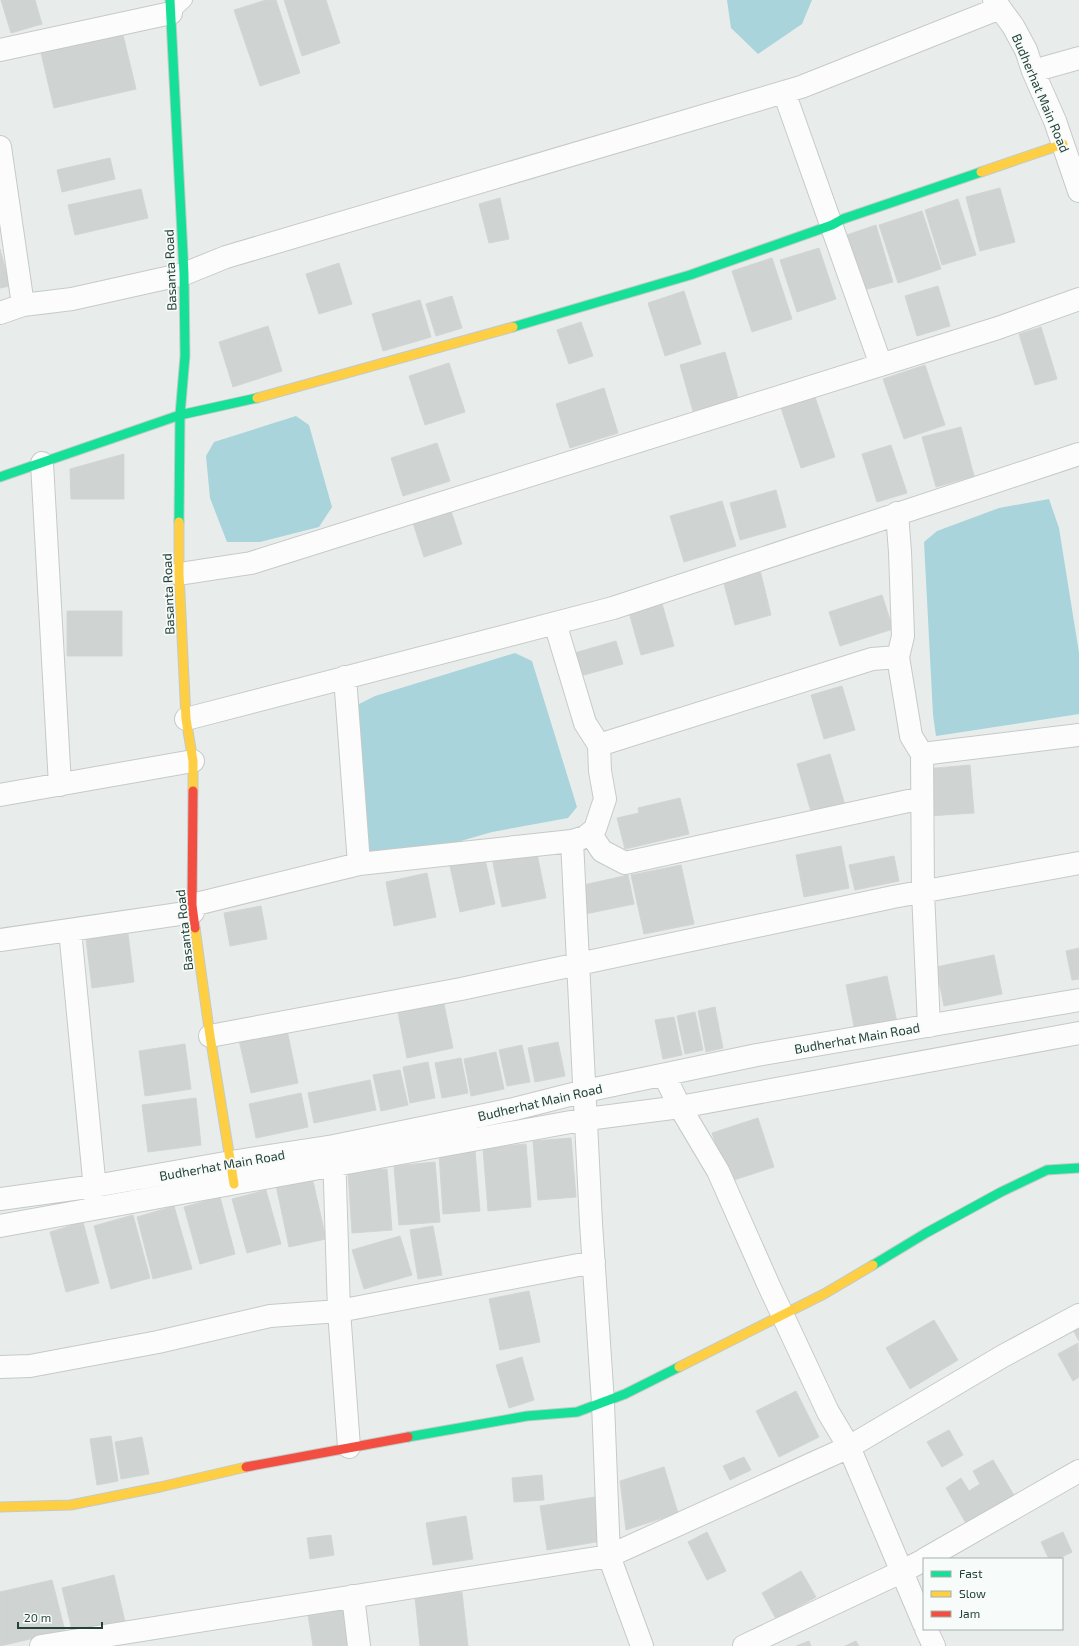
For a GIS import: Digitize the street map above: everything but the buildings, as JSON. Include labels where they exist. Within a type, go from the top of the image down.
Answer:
[{"type":"street","points":[[0,50],[175,4]]},
{"type":"street","name":"Basanta Road","points":[[175,4],[184,274],[185,356],[180,415],[179,574],[186,719],[193,762],[193,908],[210,1036],[234,1184]]},
{"type":"street","name":"Budherhat Main Road","points":[[997,4],[1013,26],[1026,50],[1033,71],[1055,121],[1079,191]]},
{"type":"street","points":[[0,313],[23,305],[72,299],[184,274],[226,257],[801,87],[997,4]]},
{"type":"street","points":[[1033,71],[1079,58]]},
{"type":"street","points":[[784,92],[881,365]]},
{"type":"street","points":[[0,477],[180,415],[276,394],[526,324],[690,275],[832,225],[917,193],[1063,144]]},
{"type":"street","points":[[0,146],[23,305]]},
{"type":"street","points":[[179,574],[251,563],[998,328],[1079,299]]},
{"type":"street","points":[[186,719],[613,608],[1079,454]]},
{"type":"street","points":[[42,463],[60,785]]},
{"type":"street","points":[[897,513],[903,636],[898,657],[911,736],[922,754],[923,892],[930,1026]]},
{"type":"street","points":[[0,940],[70,930],[193,908],[359,864],[581,837],[595,829],[605,799],[600,771],[599,745],[585,723],[555,623]]},
{"type":"street","points":[[599,745],[872,659],[898,657]]},
{"type":"street","points":[[345,677],[359,864]]},
{"type":"street","points":[[922,754],[1079,735]]},
{"type":"street","points":[[0,795],[193,762]]},
{"type":"street","points":[[581,837],[602,852],[626,863],[922,798]]},
{"type":"street","points":[[581,837],[578,965],[603,1403],[609,1556],[642,1646]]},
{"type":"street","points":[[210,1036],[461,989],[885,898],[1079,863]]},
{"type":"street","points":[[70,930],[97,1208]]},
{"type":"street","name":"Budherhat Main Road","points":[[0,1226],[234,1184],[334,1156],[585,1091],[757,1055],[1079,1000]]},
{"type":"street","name":"Budherhat Main Road","points":[[0,1200],[95,1186],[231,1162],[334,1156],[680,1107],[1079,1033]]},
{"type":"street","points":[[664,1075],[680,1107],[718,1171],[828,1412],[849,1447],[923,1622]]},
{"type":"street","points":[[334,1156],[339,1311],[349,1447]]},
{"type":"street","points":[[0,1507],[71,1505],[160,1487],[269,1462],[349,1447],[527,1416],[578,1412],[603,1403],[824,1294],[926,1233],[1001,1192],[1047,1170],[1079,1168]]},
{"type":"street","points":[[0,1367],[30,1366],[158,1342],[270,1316],[339,1311],[594,1262]]},
{"type":"street","points":[[40,1646],[609,1556],[849,1447],[1003,1356],[1079,1315]]},
{"type":"street","points":[[927,1558],[1079,1471]]},
{"type":"street","points":[[744,1646],[901,1572],[923,1560]]},
{"type":"street","points":[[353,1596],[359,1646]]},
{"type":"street","points":[[926,1630],[934,1646]]},
{"type":"water","points":[[727,0],[812,0],[802,24],[758,54],[731,28]]},
{"type":"water","points":[[296,416],[309,425],[332,507],[319,527],[260,542],[227,542],[210,498],[206,456],[214,442]]},
{"type":"water","points":[[1049,499],[1059,528],[1079,653],[1079,714],[936,736],[933,715],[924,542],[937,531],[999,508]]},
{"type":"water","points":[[515,653],[532,661],[577,807],[568,818],[492,832],[395,860],[364,850],[351,708],[375,696]]},
{"type":"traffic: fast","points":[[170,0],[184,274],[185,356],[180,415],[179,522]]},
{"type":"traffic: fast","points":[[513,327],[690,275],[832,225],[843,219],[981,172]]},
{"type":"traffic: fast","points":[[0,477],[180,415],[257,398]]},
{"type":"traffic: fast","points":[[873,1265],[926,1233],[1001,1192],[1047,1170],[1079,1168]]},
{"type":"traffic: fast","points":[[408,1437],[527,1416],[577,1412],[625,1394],[679,1367]]},
{"type":"traffic: slow","points":[[981,172],[1063,144]]},
{"type":"traffic: slow","points":[[257,398],[513,327]]},
{"type":"traffic: slow","points":[[179,522],[179,574],[186,719],[193,761],[193,791]]},
{"type":"traffic: slow","points":[[195,928],[210,1036],[234,1184]]},
{"type":"traffic: slow","points":[[679,1367],[824,1294],[873,1265]]},
{"type":"traffic: slow","points":[[0,1507],[71,1505],[160,1487],[246,1467]]},
{"type":"traffic: jam","points":[[193,791],[192,905],[195,928]]},
{"type":"traffic: jam","points":[[246,1467],[408,1437]]}]
